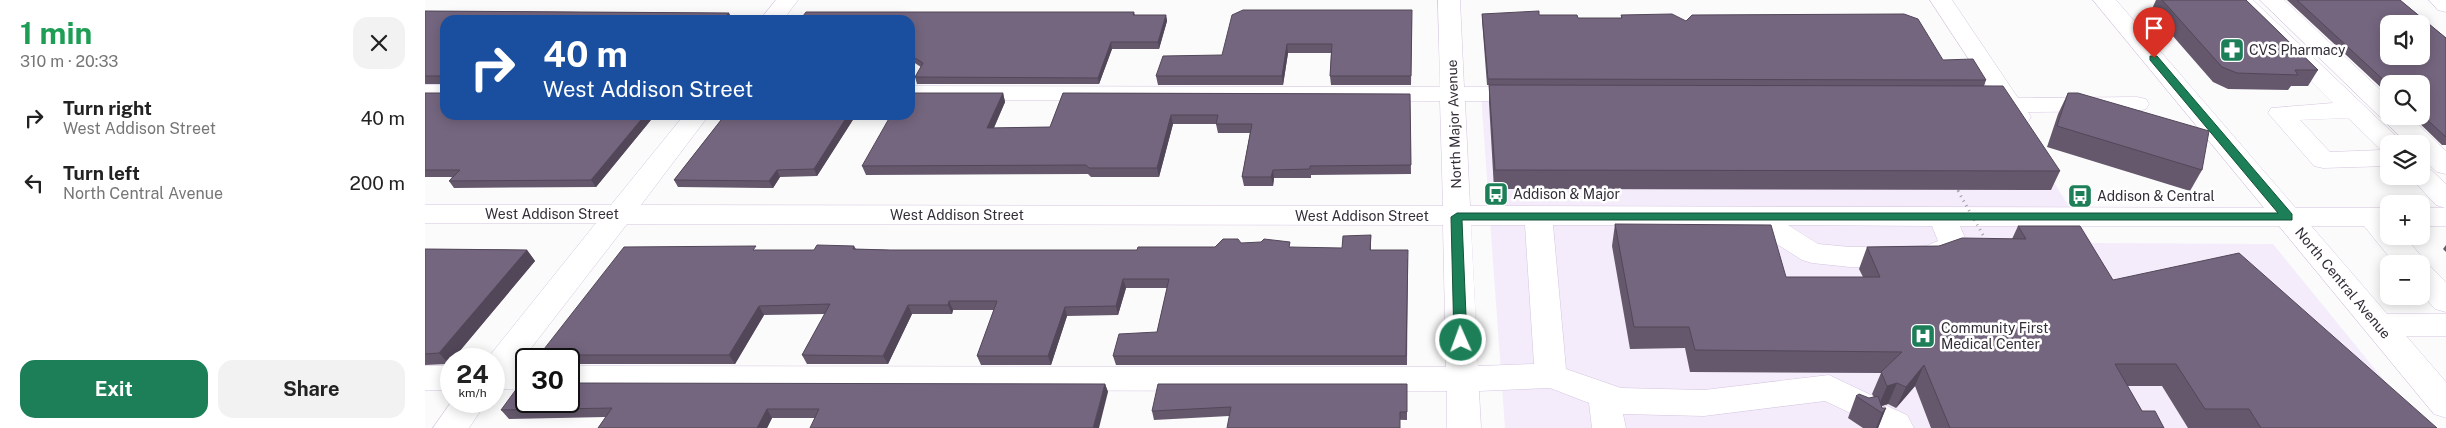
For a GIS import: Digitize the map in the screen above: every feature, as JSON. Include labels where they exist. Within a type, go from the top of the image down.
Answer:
[{"type":"street","points":[[775,15],[787,0]]},
{"type":"street","name":"North Major Avenue","points":[[1449,0],[1464,428]]},
{"type":"street","points":[[1941,0],[2031,134]]},
{"type":"street","name":"North Central Avenue","points":[[2104,0],[2378,325],[2442,397]]},
{"type":"street","points":[[2241,0],[2380,135]]},
{"type":"street","points":[[2271,0],[2380,103]]},
{"type":"street","points":[[2440,0],[2446,5]]},
{"type":"street","points":[[425,92],[440,92]]},
{"type":"street","points":[[915,93],[1548,94]]},
{"type":"street","points":[[1975,95],[2008,100],[2137,104]]},
{"type":"street","points":[[2354,110],[2280,113],[2323,160],[2380,158]]},
{"type":"street","points":[[505,359],[693,120]]},
{"type":"street","points":[[2403,125],[2446,166]]},
{"type":"street","points":[[2430,184],[2446,199]]},
{"type":"street","name":"West Addison Street","points":[[425,214],[2380,217]]},
{"type":"street","points":[[1538,217],[1551,376]]},
{"type":"street","points":[[1755,217],[1812,253],[1850,256],[1930,256],[1954,245],[1943,217]]},
{"type":"street","points":[[2430,217],[2446,217]]},
{"type":"street","points":[[2430,284],[2446,301]]},
{"type":"street","points":[[2378,325],[2446,325]]},
{"type":"street","points":[[580,378],[1462,379],[1551,376],[1620,401],[1704,403],[1829,388],[1881,417]]},
{"type":"street","points":[[425,378],[440,378]]},
{"type":"street","points":[[1604,395],[1609,428]]},
{"type":"street","points":[[450,428],[462,413]]},
{"type":"path","points":[[1958,190],[1989,245]]},
{"type":"shaded area","name":"Community First Medical Center","points":[[1481,95],[1999,95],[2092,243],[2273,244],[2423,428],[1505,428]]},
{"type":"building","name":"CVS Pharmacy","points":[[2162,0],[2246,0],[2318,70],[2295,70],[2298,75],[2237,73],[2222,67]]},
{"type":"building","points":[[2297,0],[2400,0],[2418,15],[2380,15],[2380,65],[2430,65],[2430,25],[2446,38],[2446,137],[2430,122],[2430,75],[2380,75],[2380,77]]},
{"type":"building","points":[[1243,10],[1412,10],[1411,76],[1330,76],[1332,44],[1287,44],[1282,76],[1156,76],[1163,56],[1222,55],[1232,15]]},
{"type":"building","points":[[425,11],[729,13],[727,15],[440,15],[440,76],[425,76]]},
{"type":"building","points":[[1539,11],[1539,15],[1577,15],[1578,18],[1622,18],[1621,15],[1672,14],[1686,21],[1692,15],[1904,14],[1918,19],[1943,60],[1973,59],[1986,80],[1488,79],[1482,14]]},
{"type":"building","points":[[806,12],[1134,12],[1133,15],[1166,15],[1158,42],[1111,42],[1098,78],[915,77],[923,63],[915,58],[915,15],[804,15]]},
{"type":"building","points":[[1489,85],[2003,86],[2060,171],[1495,170]]},
{"type":"building","points":[[425,93],[440,93],[440,120],[641,120],[591,180],[449,181],[460,170],[425,170]]},
{"type":"building","points":[[915,93],[1003,93],[987,128],[1050,127],[1063,93],[1410,94],[1411,165],[1310,166],[1310,169],[1273,170],[1271,177],[1242,177],[1252,124],[1216,124],[1218,115],[1171,115],[1157,168],[1089,168],[1086,165],[862,166],[888,120],[915,120]]},
{"type":"building","points":[[2068,93],[2078,93],[2209,131],[2202,170],[2057,126]]},
{"type":"building","points":[[721,120],[845,120],[814,169],[777,170],[769,181],[674,180]]},
{"type":"building","points":[[1615,224],[1771,225],[1786,277],[1880,277],[1867,247],[1939,246],[1962,238],[2026,239],[2018,226],[2080,226],[2113,280],[2239,253],[2437,428],[2261,428],[2249,409],[2205,409],[2176,364],[2115,364],[2142,411],[2155,411],[2164,428],[1950,428],[1924,365],[1906,387],[1897,383],[1887,386],[1881,372],[1902,352],[1695,350],[1689,327],[1634,327]]},
{"type":"building","points":[[1371,235],[1370,250],[1408,250],[1406,356],[1113,356],[1119,334],[1157,332],[1169,279],[1123,279],[1116,306],[1065,307],[1048,356],[977,356],[997,301],[949,301],[948,305],[908,305],[883,356],[802,355],[830,304],[759,306],[729,355],[580,355],[580,348],[545,348],[624,247],[756,246],[753,250],[814,250],[817,245],[854,246],[853,249],[890,250],[1137,250],[1138,247],[1215,247],[1223,239],[1238,239],[1241,243],[1261,242],[1264,239],[1290,242],[1289,247],[1342,248],[1343,236]]},
{"type":"building","points":[[425,249],[527,250],[443,348],[440,348],[439,353],[425,354]]},
{"type":"building","points":[[580,383],[1105,384],[1093,428],[810,428],[819,409],[767,409],[757,428],[598,428],[612,408],[580,409]]},
{"type":"building","points":[[1158,384],[1407,384],[1407,412],[1400,412],[1400,428],[1227,428],[1231,407],[1152,411]]},
{"type":"building","points":[[515,391],[515,410],[505,410],[505,405]]},
{"type":"building","points":[[1859,394],[1869,398],[1878,396],[1882,408],[1886,408],[1882,413],[1856,396]]},
{"type":"place","name":"CVS Pharmacy","points":[[2232,50]]},
{"type":"place","name":"Addison & Major","points":[[1496,194]]},
{"type":"place","name":"Addison & Central","points":[[2080,196]]},
{"type":"place","name":"Community First Medical Center","points":[[1923,336]]},
{"type":"route","points":[[1461,340],[1457,217],[2288,217],[2154,58]]}]
